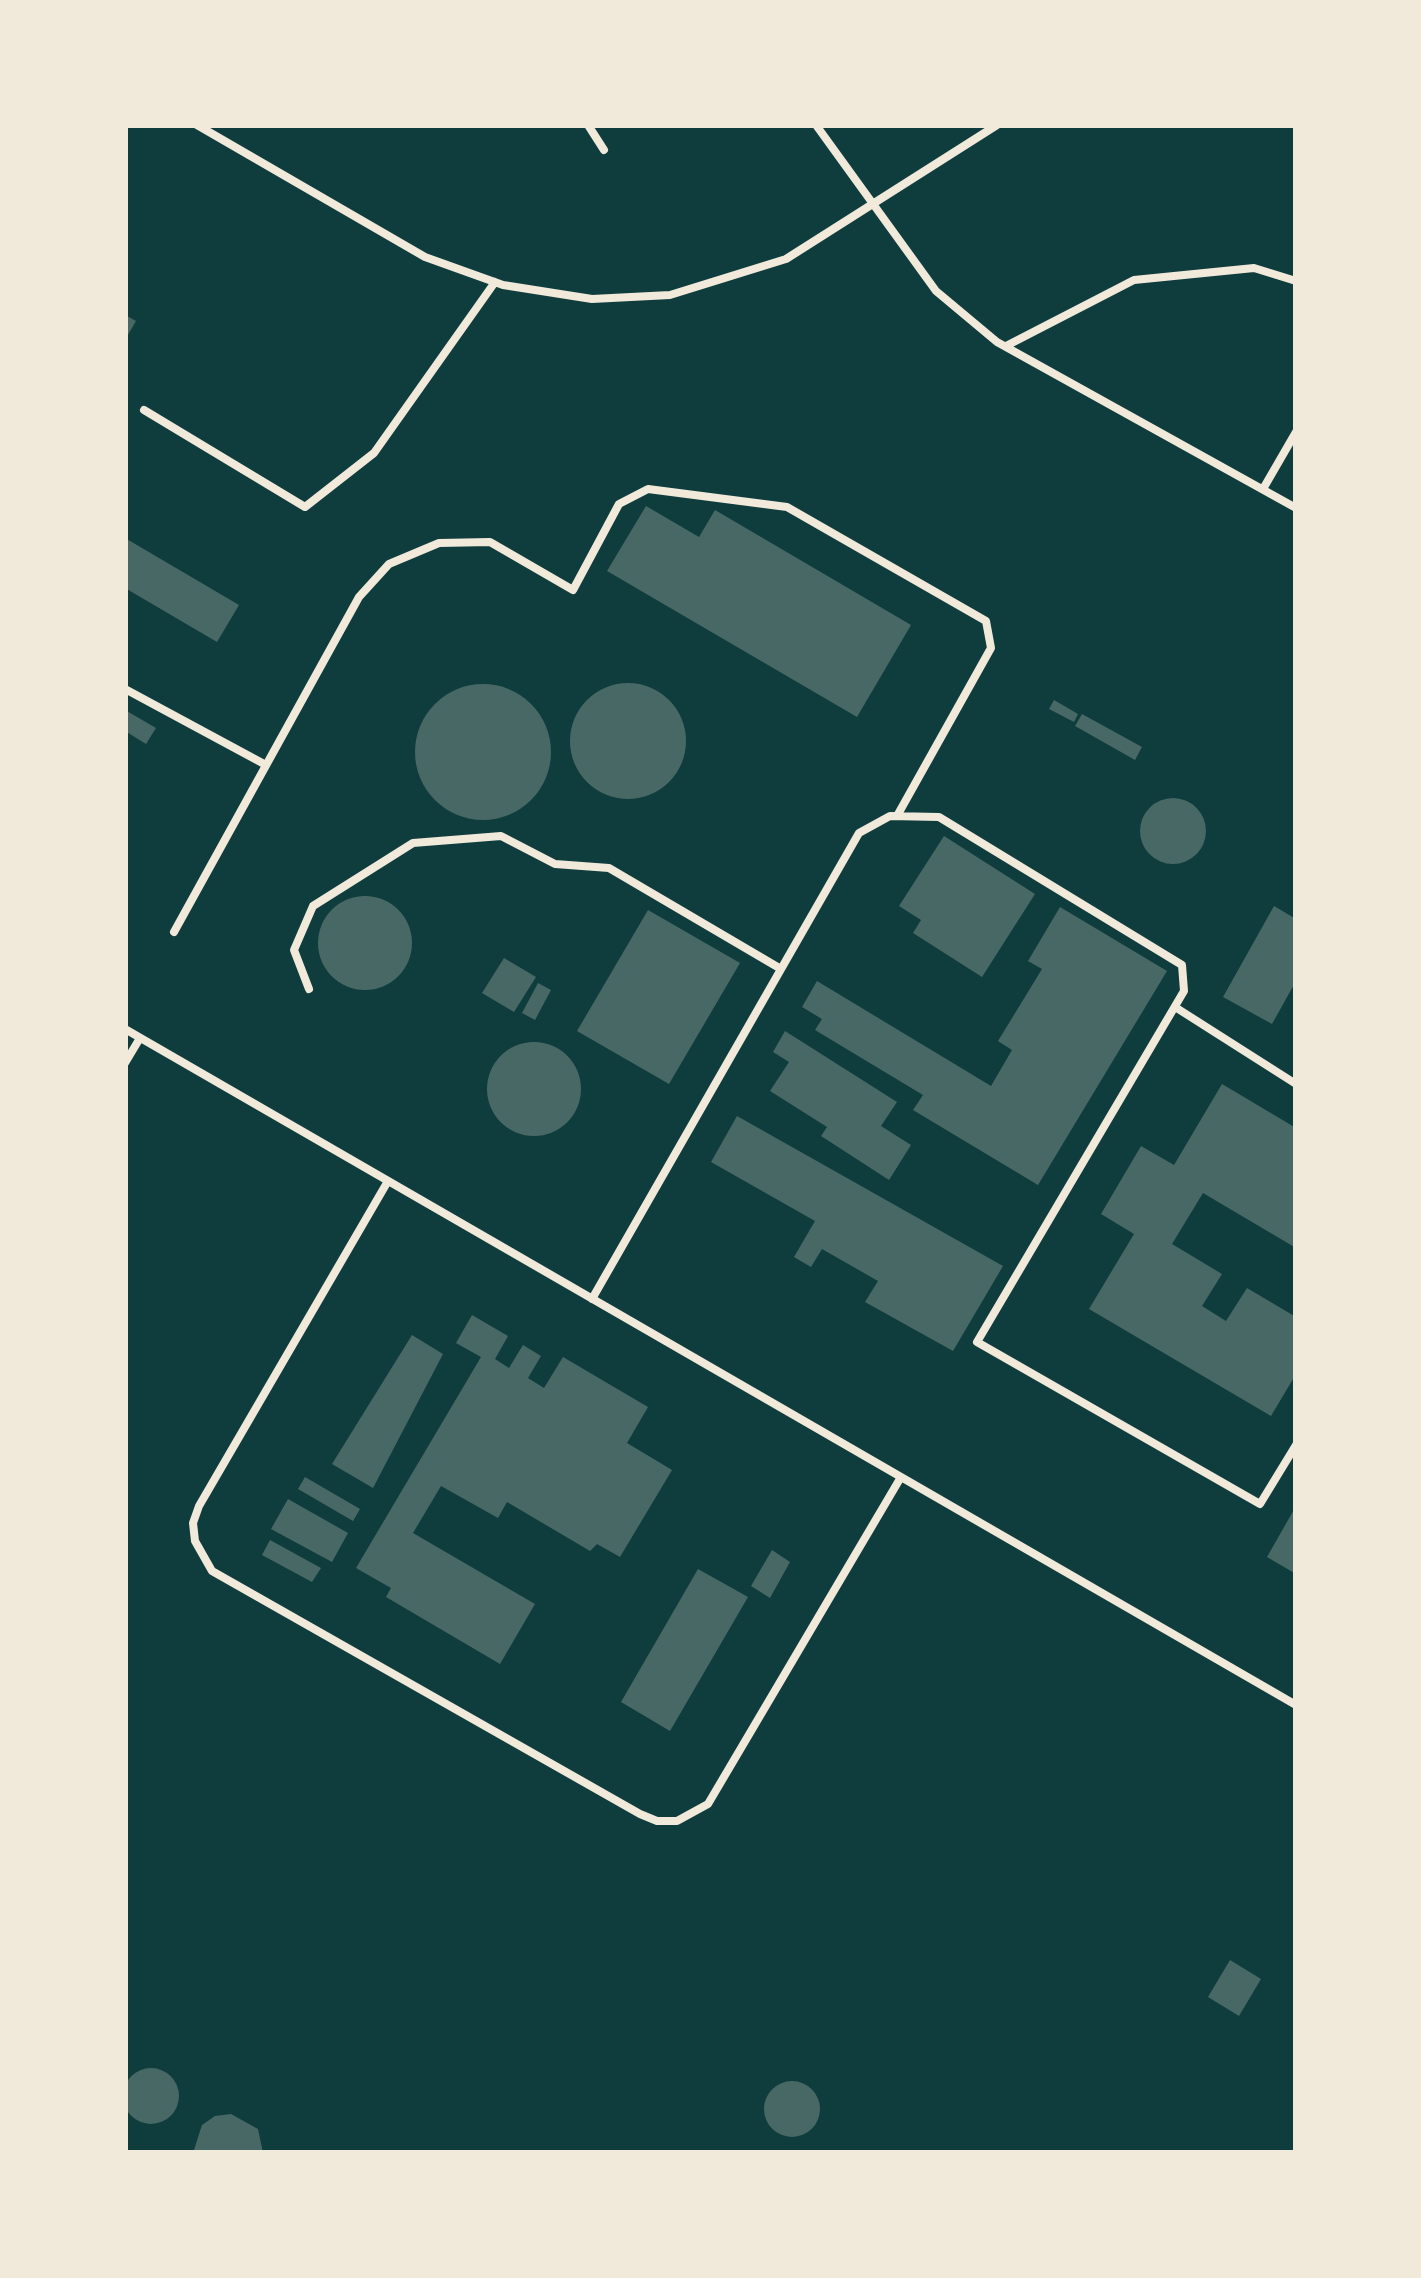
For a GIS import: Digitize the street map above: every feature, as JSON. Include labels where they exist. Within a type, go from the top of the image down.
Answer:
[{"type":"lane","points":[[197,125],[424,257],[494,282],[592,299],[670,294],[786,259],[996,125]]},
{"type":"lane","points":[[588,125],[604,150]]},
{"type":"lane","points":[[816,125],[936,291],[1006,346],[1296,508]]},
{"type":"lane","points":[[1006,346],[1134,280],[1254,268],[1296,281]]},
{"type":"lane","points":[[144,410],[306,507],[374,453],[494,282]]},
{"type":"lane","points":[[1263,489],[1296,432]]},
{"type":"lane","points":[[174,932],[359,597],[389,564],[439,543],[490,542],[573,590],[619,504],[648,490],[787,507],[986,621],[991,648],[897,816]]},
{"type":"lane","points":[[125,689],[266,764]]},
{"type":"lane","points":[[592,1299],[859,833],[897,816],[939,817],[1182,965],[1184,991],[977,1342],[1260,1504],[1296,1445]]},
{"type":"lane","points":[[309,989],[294,950],[313,906],[413,843],[500,836],[556,864],[610,868],[781,969]]},
{"type":"lane","points":[[1175,1007],[1296,1084]]},
{"type":"lane","points":[[125,1029],[1296,1705]]},
{"type":"lane","points":[[125,1062],[140,1038]]},
{"type":"lane","points":[[388,1181],[199,1506],[195,1541],[212,1572],[640,1814],[658,1821],[677,1821],[708,1804],[901,1477]]},
{"type":"building","points":[[125,315],[136,321],[125,340]]},
{"type":"building","points":[[646,506],[699,537],[715,510],[911,625],[857,717],[607,571]]},
{"type":"building","points":[[125,538],[239,605],[217,642],[125,588]]},
{"type":"building","points":[[628,683],[650,688],[669,700],[681,719],[686,741],[681,763],[669,782],[650,794],[628,799],[606,794],[587,782],[575,763],[570,741],[575,719],[587,700],[606,688]]},
{"type":"building","points":[[483,684],[509,689],[531,704],[546,726],[551,752],[546,778],[531,800],[509,815],[483,820],[457,815],[435,800],[420,778],[415,752],[420,726],[435,704],[457,689]]},
{"type":"building","points":[[1054,700],[1078,714],[1074,722],[1049,709]]},
{"type":"building","points":[[125,710],[156,728],[146,744],[125,731]]},
{"type":"building","points":[[1082,714],[1142,747],[1135,760],[1075,726]]},
{"type":"building","points":[[1173,798],[1197,807],[1206,831],[1197,855],[1173,864],[1149,855],[1140,831],[1149,807]]},
{"type":"building","points":[[944,836],[1035,894],[982,977],[913,933],[921,920],[899,906]]},
{"type":"building","points":[[365,896],[383,900],[398,910],[408,925],[412,943],[408,961],[398,976],[383,986],[365,990],[347,986],[332,976],[322,961],[318,943],[322,925],[332,910],[347,900]]},
{"type":"building","points":[[1274,906],[1296,919],[1296,981],[1272,1024],[1223,997]]},
{"type":"building","points":[[1060,907],[1167,971],[1038,1185],[913,1110],[923,1095],[815,1030],[822,1019],[802,1007],[817,981],[991,1086],[1012,1050],[998,1041],[1042,969],[1028,961]]},
{"type":"building","points":[[648,910],[740,963],[669,1084],[577,1031]]},
{"type":"building","points":[[504,958],[536,977],[514,1012],[482,993]]},
{"type":"building","points":[[538,983],[551,990],[535,1020],[522,1013]]},
{"type":"building","points":[[785,1031],[897,1102],[881,1126],[911,1145],[889,1180],[821,1136],[827,1127],[770,1091],[789,1062],[773,1052]]},
{"type":"building","points":[[534,1042],[552,1046],[567,1056],[577,1071],[581,1089],[577,1107],[567,1122],[552,1132],[534,1136],[516,1132],[501,1122],[491,1107],[487,1089],[491,1071],[501,1056],[516,1046]]},
{"type":"building","points":[[1222,1084],[1296,1128],[1296,1248],[1203,1193],[1172,1244],[1222,1274],[1202,1306],[1226,1321],[1247,1288],[1296,1317],[1296,1374],[1271,1416],[1089,1309],[1134,1234],[1101,1214],[1141,1146],[1174,1165]]},
{"type":"building","points":[[737,1116],[1003,1266],[953,1351],[865,1302],[878,1281],[822,1249],[811,1267],[794,1257],[815,1221],[711,1162]]},
{"type":"building","points":[[472,1315],[508,1336],[495,1359],[509,1368],[523,1345],[541,1356],[528,1378],[544,1388],[563,1357],[648,1407],[627,1443],[672,1470],[620,1557],[597,1544],[590,1551],[507,1502],[498,1518],[441,1486],[413,1533],[535,1604],[500,1664],[386,1597],[391,1588],[356,1568],[481,1357],[456,1343]]},
{"type":"building","points":[[412,1335],[443,1354],[373,1488],[332,1464]]},
{"type":"building","points":[[305,1477],[360,1509],[353,1521],[298,1489]]},
{"type":"building","points":[[288,1499],[348,1533],[332,1562],[271,1529]]},
{"type":"building","points":[[1296,1506],[1296,1574],[1267,1557]]},
{"type":"building","points":[[270,1540],[321,1568],[312,1582],[262,1555]]},
{"type":"building","points":[[772,1550],[790,1562],[770,1598],[751,1586]]},
{"type":"building","points":[[698,1569],[748,1597],[670,1731],[621,1702]]},
{"type":"building","points":[[1230,1960],[1261,1979],[1239,2016],[1208,1997]]},
{"type":"building","points":[[151,2068],[171,2076],[179,2096],[171,2116],[151,2124],[131,2116],[123,2096],[131,2076]]},
{"type":"building","points":[[792,2081],[812,2089],[820,2109],[812,2129],[792,2137],[772,2129],[764,2109],[772,2089]]},
{"type":"building","points":[[231,2114],[258,2129],[263,2153],[193,2153],[202,2125],[215,2116]]}]
